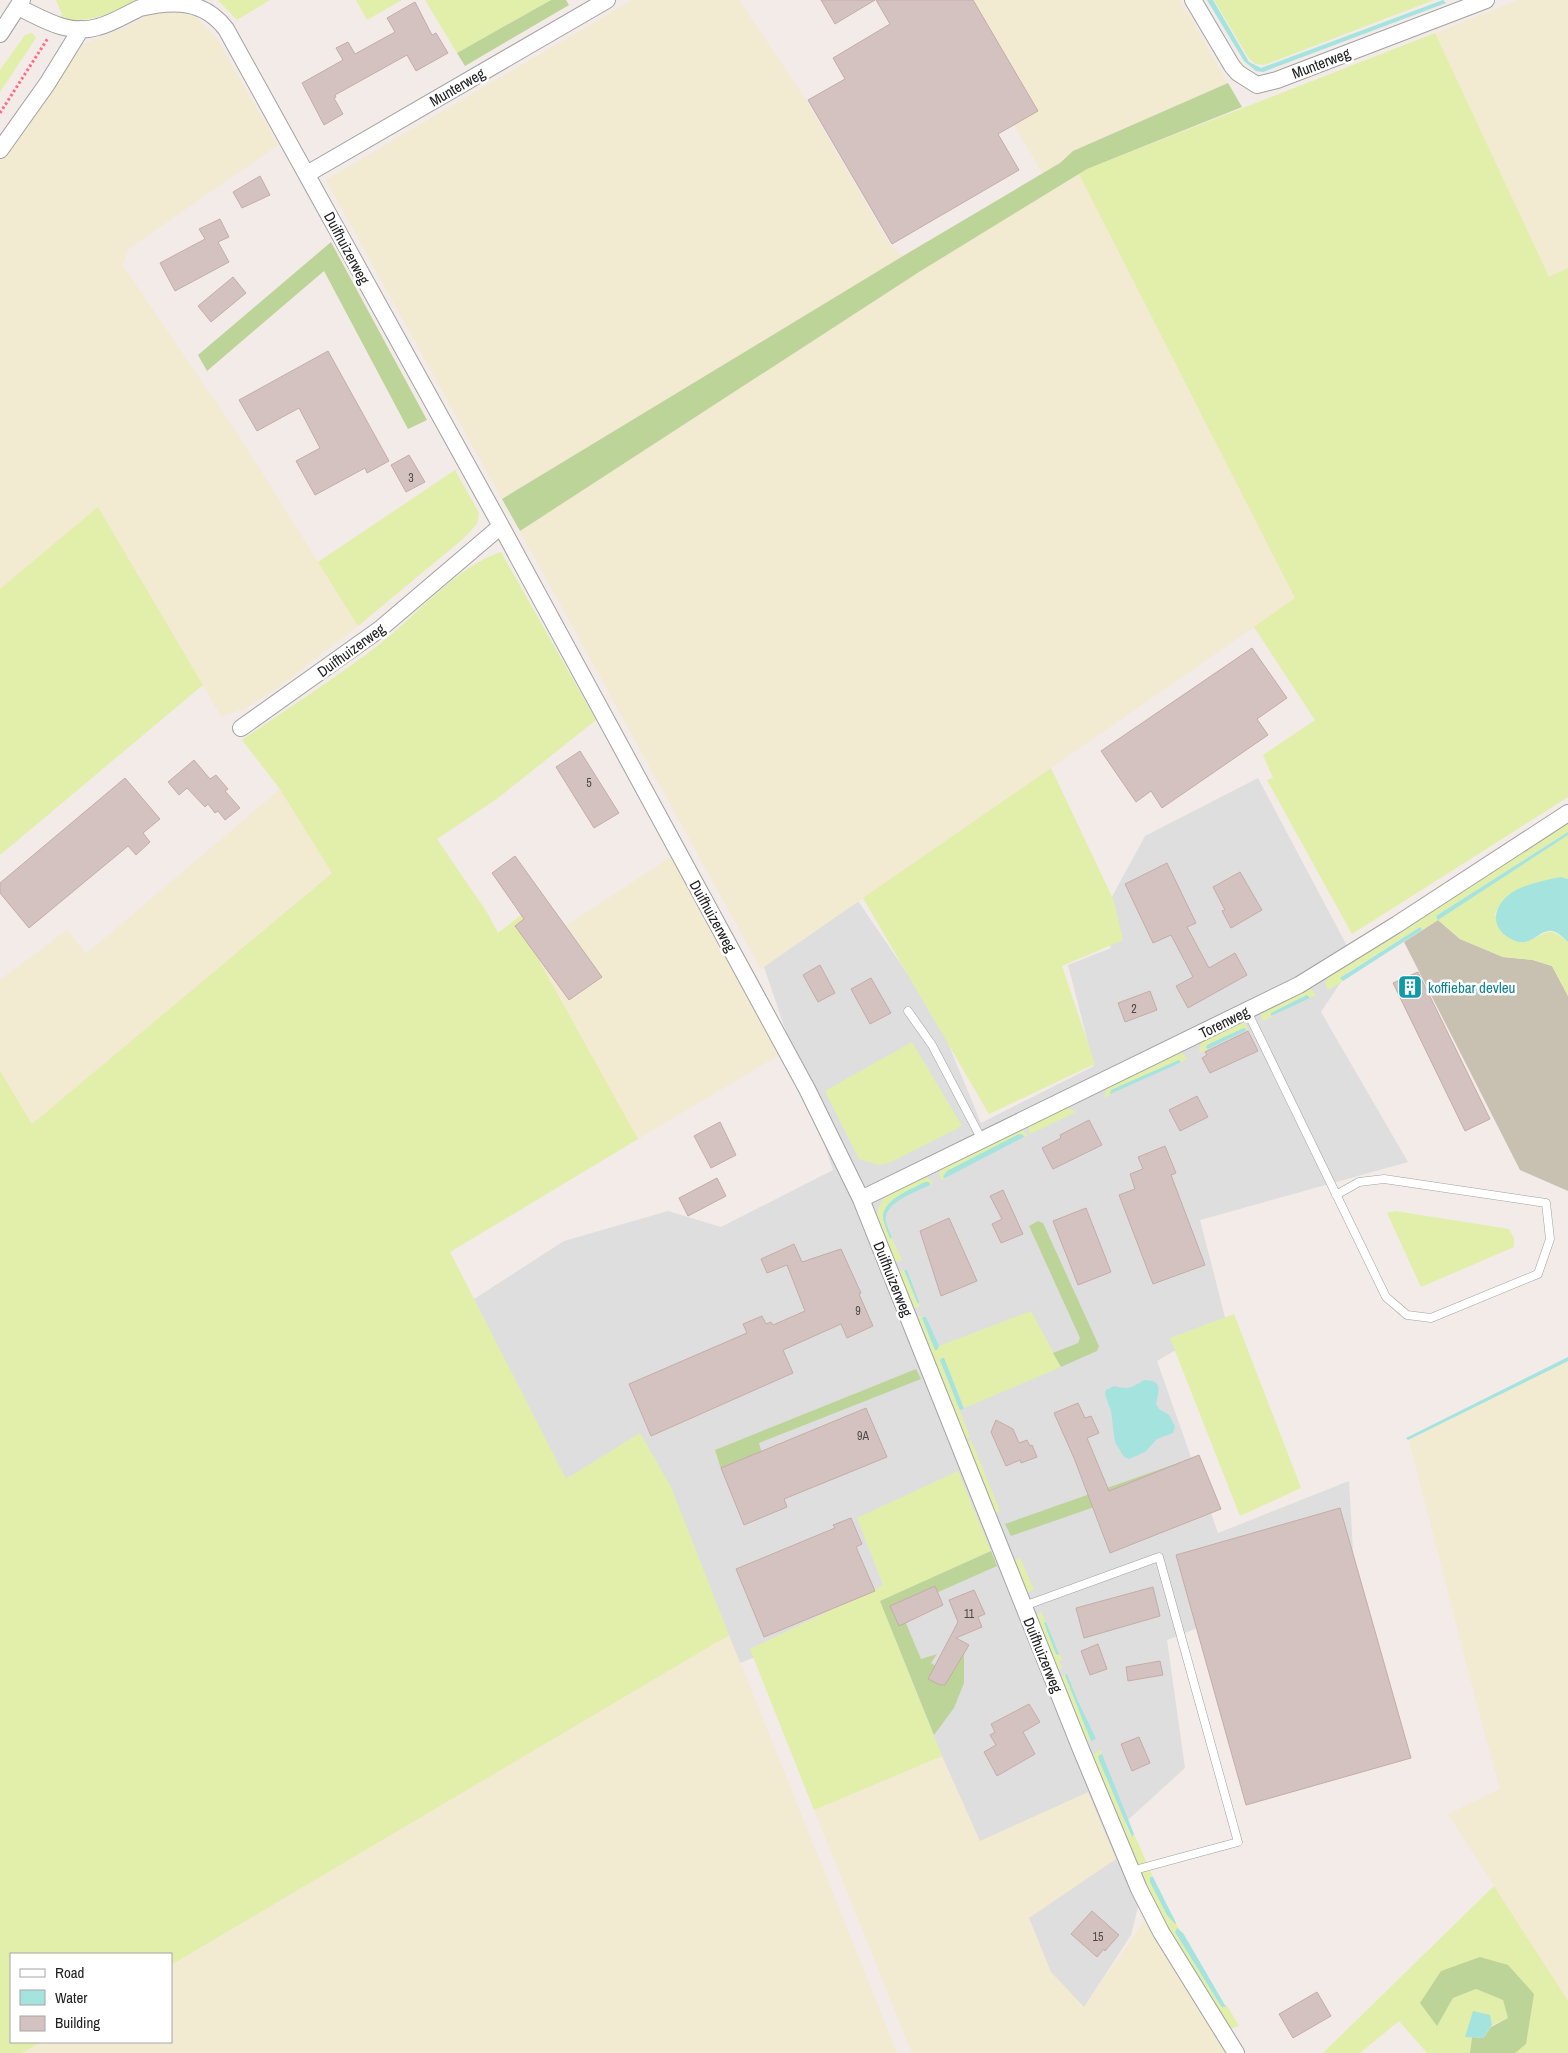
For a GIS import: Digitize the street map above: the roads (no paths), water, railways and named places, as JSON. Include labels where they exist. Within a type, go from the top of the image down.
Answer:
[{"type":"street","name":"Duifhuizerweg","points":[[20,3],[56,26],[81,29],[98,28],[153,3],[167,0],[186,1],[204,8],[216,16],[226,29],[501,526],[807,1089],[861,1199],[1131,1871],[1161,1932],[1236,2053]]},
{"type":"street","name":"Munterweg","points":[[307,174],[607,0]]},
{"type":"street","name":"Munterweg","points":[[1193,0],[1232,66],[1238,73],[1257,85],[1277,80],[1486,0]]},
{"type":"street","points":[[0,34],[20,3]]},
{"type":"street","points":[[0,150],[47,84],[81,29]]},
{"type":"street","name":"Duifhuizerweg","points":[[241,728],[380,630],[501,526]]},
{"type":"street","name":"Torenweg","points":[[861,1199],[1299,985],[1348,956],[1568,813]]},
{"type":"lane","points":[[908,1011],[932,1045],[982,1140]]},
{"type":"lane","points":[[1247,1011],[1336,1195],[1386,1297],[1407,1315],[1431,1318],[1538,1274],[1550,1239],[1546,1203],[1384,1178],[1359,1182],[1336,1195]]},
{"type":"lane","points":[[1024,1606],[1159,1557],[1238,1842],[1131,1871]]},
{"type":"water","points":[[1207,0],[1213,0],[1249,62],[1261,68],[1443,0],[1446,3],[1263,72],[1256,71],[1244,61]]},
{"type":"water","points":[[1568,832],[1568,835],[1438,920],[1436,916]]},
{"type":"water","points":[[1561,877],[1568,879],[1568,942],[1552,931],[1547,931],[1525,942],[1513,940],[1504,935],[1496,922],[1498,908],[1502,901],[1516,890],[1538,882]]},
{"type":"water","points":[[1420,927],[1422,930],[1343,981],[1340,978]]},
{"type":"water","points":[[1307,995],[1310,998],[1271,1016],[1271,1013]]},
{"type":"water","points":[[1244,1028],[1246,1029],[1245,1031],[1208,1049],[1206,1048],[1207,1045]]},
{"type":"water","points":[[1179,1060],[1181,1062],[1110,1094],[1111,1090]]},
{"type":"water","points":[[1022,1134],[1024,1137],[945,1178],[943,1177],[947,1171]]},
{"type":"water","points":[[925,1182],[929,1182],[930,1185],[901,1199],[889,1209],[886,1215],[886,1222],[892,1237],[890,1239],[883,1219],[888,1204],[900,1195]]},
{"type":"water","points":[[904,1270],[907,1270],[919,1302],[918,1304]]},
{"type":"water","points":[[926,1317],[939,1346],[937,1350],[935,1350],[922,1318]]},
{"type":"water","points":[[1568,1357],[1568,1361],[1408,1440],[1406,1438]]},
{"type":"water","points":[[944,1358],[964,1409],[960,1410],[940,1360]]},
{"type":"water","points":[[1144,1380],[1150,1380],[1157,1384],[1159,1390],[1156,1404],[1159,1409],[1169,1415],[1175,1426],[1173,1433],[1157,1439],[1145,1452],[1129,1459],[1124,1457],[1115,1442],[1111,1411],[1105,1394],[1106,1390],[1114,1386],[1130,1388]]},
{"type":"water","points":[[1046,1622],[1059,1655],[1056,1654],[1044,1623]]},
{"type":"water","points":[[1067,1674],[1096,1739],[1091,1741],[1065,1675]]},
{"type":"water","points":[[1102,1754],[1134,1834],[1132,1837],[1099,1760],[1098,1756]]},
{"type":"water","points":[[1150,1877],[1153,1877],[1175,1924],[1167,1915],[1150,1882]]},
{"type":"water","points":[[1177,1928],[1183,1933],[1226,2007],[1222,2007],[1219,2003],[1175,1932]]},
{"type":"water","points":[[1473,2011],[1490,2015],[1492,2025],[1483,2038],[1465,2037]]},
{"type":"place","name":"koffiebar devleu","points":[[1410,987]]}]
